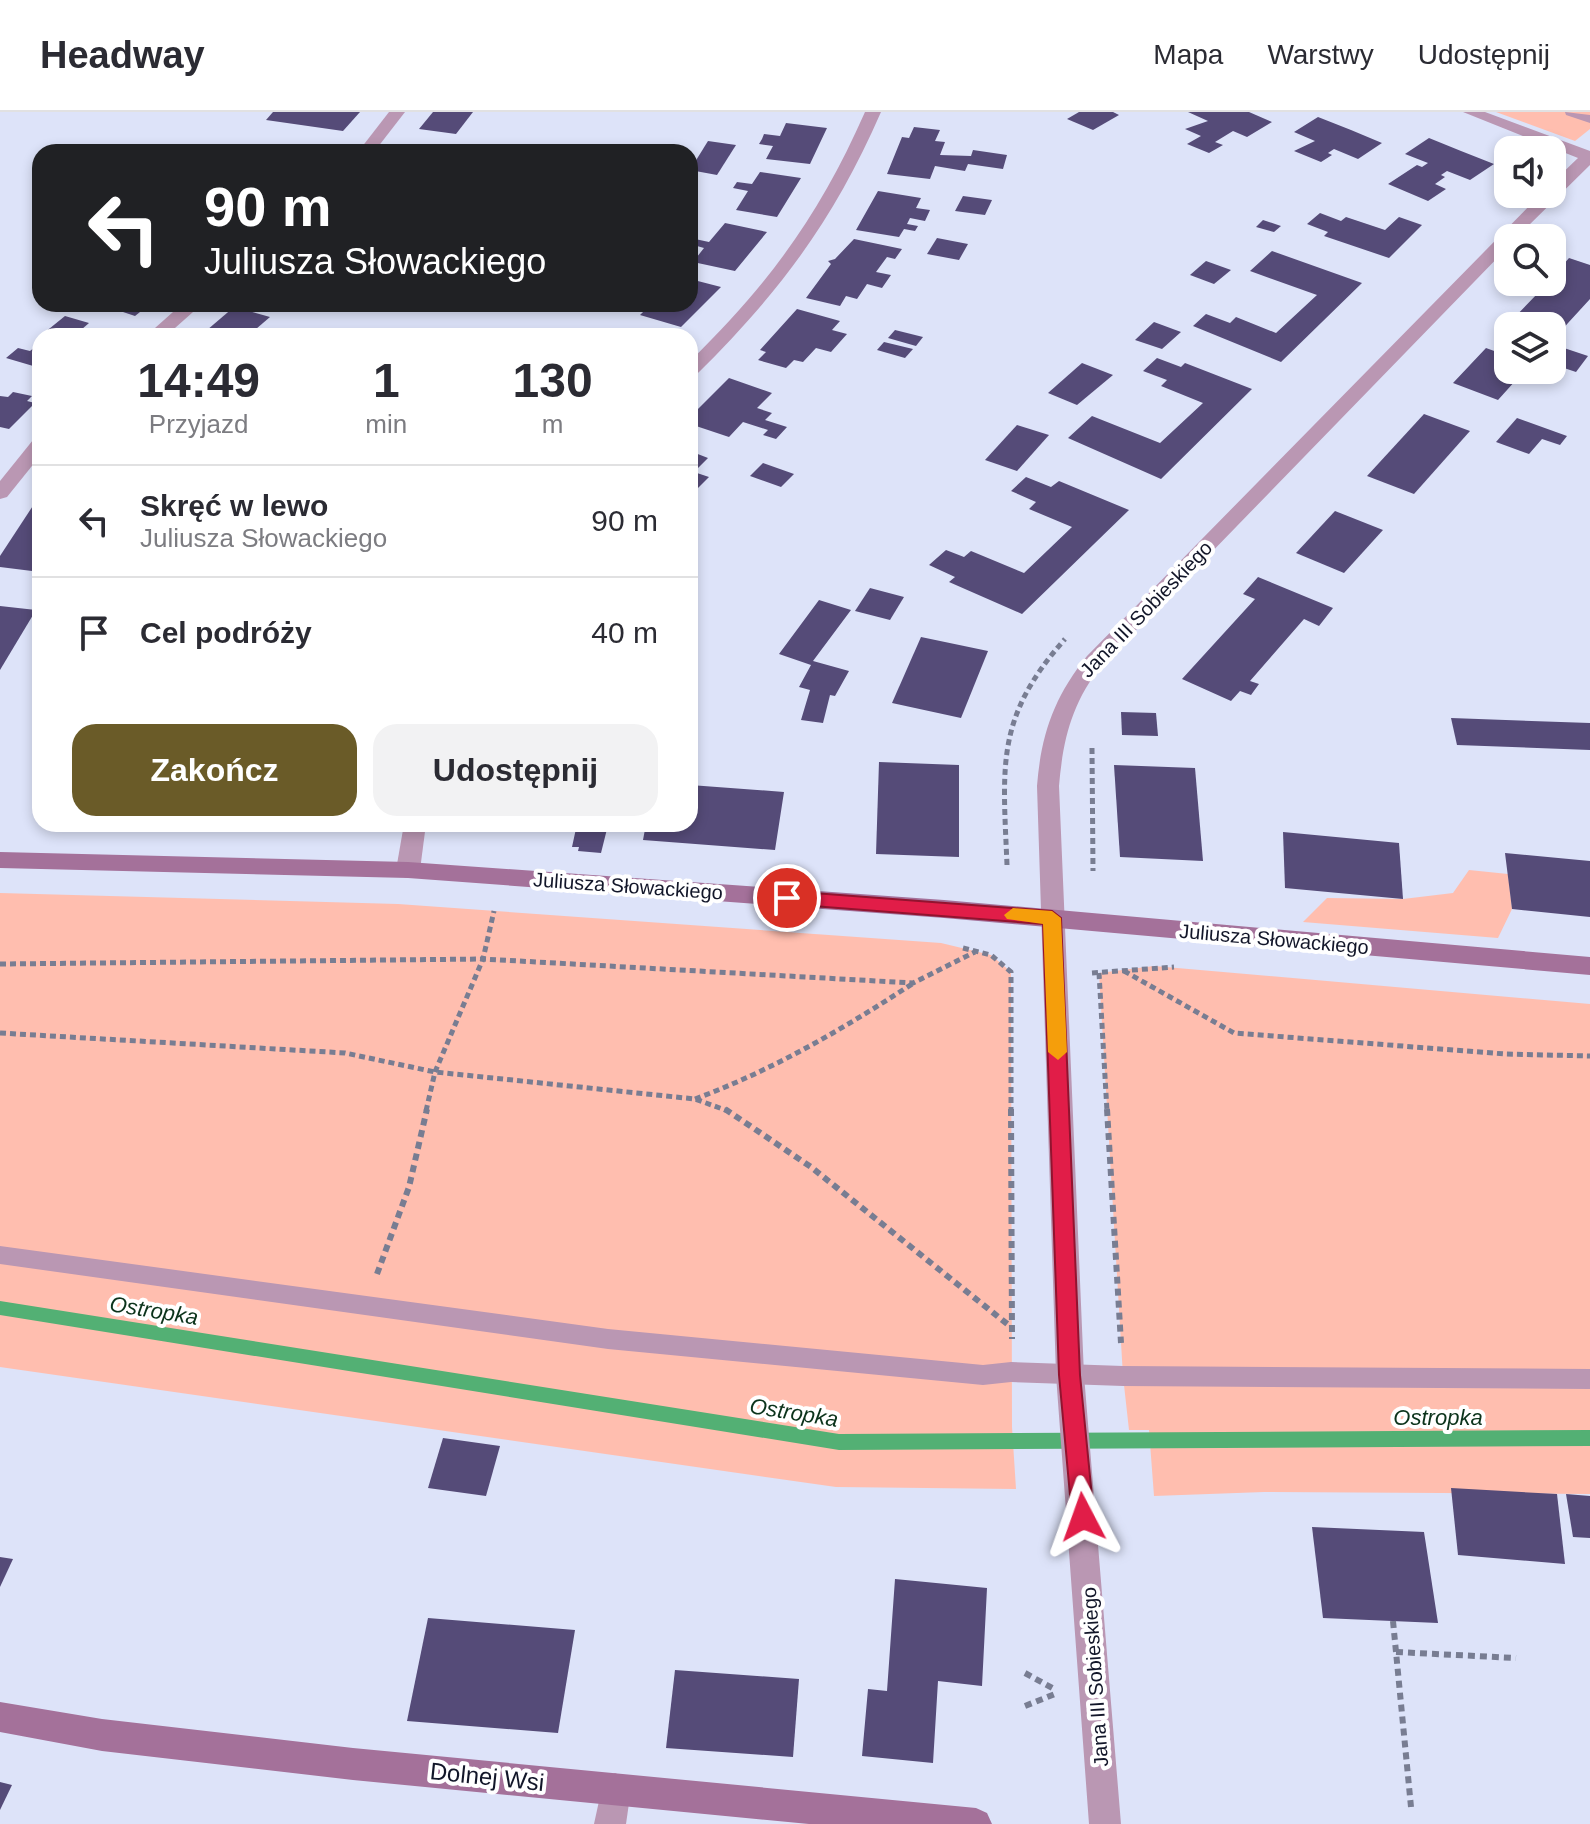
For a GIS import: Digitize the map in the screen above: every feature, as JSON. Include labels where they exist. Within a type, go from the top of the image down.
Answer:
[{"type":"main road","name":"Juliusza Słowackiego","points":[[0,860],[408,870],[1052,918],[1590,966]]},
{"type":"main road","name":"Dolnej Wsi","points":[[0,1717],[102,1735],[976,1824]]},
{"type":"street","points":[[372,144],[397,112]]},
{"type":"street","points":[[698,363],[730,333],[793,262],[839,187],[873,112]]},
{"type":"street","points":[[1471,112],[1590,157]]},
{"type":"street","name":"Jana III Sobieskiego","points":[[1566,179],[1590,157]]},
{"type":"street","name":"Jana III Sobieskiego","points":[[1105,1824],[1070,1375],[1048,786],[1050,754],[1058,715],[1074,683],[1536,208]]},
{"type":"street","points":[[164,328],[184,312]]},
{"type":"street","points":[[0,493],[32,454]]},
{"type":"street","points":[[408,870],[414,832]]},
{"type":"street","points":[[610,1824],[615,1789]]},
{"type":"lane","points":[[1571,112],[1590,119]]},
{"type":"lane","points":[[0,1255],[608,1339],[983,1375],[1011,1372],[1123,1376],[1590,1379]]},
{"type":"path","points":[[1092,738],[1093,871]]},
{"type":"path","points":[[481,910],[510,912]]},
{"type":"path","points":[[366,1306],[409,1187],[435,1072],[483,959],[494,911]]},
{"type":"path","points":[[953,946],[991,955],[1011,972],[1099,973],[1154,966],[1181,967]]},
{"type":"path","points":[[695,1099],[729,1087],[863,1016],[913,983],[976,951]]},
{"type":"path","points":[[0,964],[483,959],[913,983]]},
{"type":"path","points":[[1123,971],[1234,1033],[1505,1054],[1590,1056]]},
{"type":"path","points":[[1011,972],[1011,1372]]},
{"type":"path","points":[[1099,973],[1123,1376]]},
{"type":"path","points":[[0,1033],[345,1053],[435,1072],[695,1099],[724,1108],[811,1167],[1012,1328]]},
{"type":"path","points":[[1393,1621],[1411,1807]]},
{"type":"path","points":[[1396,1652],[1516,1658]]},
{"type":"path","points":[[1025,1673],[1059,1692],[1025,1706]]},
{"type":"shaded area","points":[[1496,112],[1590,112],[1590,129],[1575,141]]},
{"type":"shaded area","points":[[1469,870],[1508,874],[1512,909],[1498,938],[1303,922],[1327,898],[1403,899],[1453,893]]},
{"type":"shaded area","points":[[0,893],[398,904],[941,943],[991,955],[1011,972],[1012,1427],[1016,1489],[836,1487],[0,1367]]},
{"type":"shaded area","points":[[1154,966],[1590,1004],[1590,1494],[1264,1492],[1154,1496],[1149,1430],[1129,1430],[1123,1376],[1099,973]]},
{"type":"building","points":[[273,112],[360,112],[343,131],[266,120]]},
{"type":"building","points":[[433,112],[473,112],[456,134],[419,129]]},
{"type":"building","points":[[1079,112],[1113,112],[1119,115],[1093,130],[1067,119]]},
{"type":"building","points":[[1188,112],[1249,112],[1272,122],[1247,137],[1233,131],[1215,142],[1223,145],[1209,153],[1187,144],[1201,136],[1185,129],[1208,121]]},
{"type":"building","points":[[1318,117],[1382,143],[1358,159],[1334,149],[1328,153],[1332,155],[1321,162],[1294,151],[1315,141],[1294,132]]},
{"type":"building","points":[[786,123],[827,128],[810,164],[766,159],[773,146],[759,144],[764,134],[780,136]]},
{"type":"building","points":[[914,127],[940,130],[935,141],[945,142],[940,155],[971,156],[973,150],[1007,155],[1003,169],[968,164],[965,171],[935,166],[930,179],[887,174],[902,137],[909,138]]},
{"type":"building","points":[[1429,138],[1494,164],[1470,180],[1447,171],[1441,175],[1445,177],[1435,184],[1446,189],[1428,201],[1388,184],[1417,165],[1422,167],[1428,163],[1405,154]]},
{"type":"building","points":[[708,141],[736,145],[717,175],[698,171],[698,157]]},
{"type":"building","points":[[760,172],[801,178],[777,217],[736,210],[748,191],[733,188],[737,182],[752,184]]},
{"type":"building","points":[[878,191],[921,198],[916,208],[930,210],[925,221],[910,218],[907,224],[918,226],[915,231],[904,229],[899,237],[856,230]]},
{"type":"building","points":[[963,196],[992,200],[985,215],[955,211]]},
{"type":"building","points":[[1320,213],[1341,221],[1346,217],[1385,230],[1399,217],[1422,225],[1389,258],[1324,236],[1328,232],[1307,224]]},
{"type":"building","points":[[1263,220],[1281,226],[1274,232],[1256,227]]},
{"type":"building","points":[[725,223],[767,232],[735,271],[698,263],[698,256],[704,248],[698,246],[698,240],[709,242]]},
{"type":"building","points":[[937,238],[968,244],[959,260],[927,254]]},
{"type":"building","points":[[854,239],[902,249],[895,259],[887,257],[876,272],[891,275],[882,288],[867,284],[857,299],[846,296],[840,306],[806,298],[831,264],[828,261],[835,259]]},
{"type":"building","points":[[1272,251],[1362,283],[1281,362],[1193,326],[1206,314],[1230,323],[1236,317],[1276,333],[1317,295],[1250,271]]},
{"type":"building","points":[[1569,258],[1590,265],[1590,299],[1566,326],[1566,312],[1520,312],[1535,296],[1566,296],[1566,262]]},
{"type":"building","points":[[1206,261],[1231,270],[1214,284],[1190,275]]},
{"type":"building","points":[[698,281],[721,287],[698,310]]},
{"type":"building","points":[[797,309],[840,321],[832,330],[847,334],[831,352],[816,348],[803,362],[794,360],[786,368],[758,360],[766,352],[760,350]]},
{"type":"building","points":[[228,312],[252,312],[270,317],[257,328],[209,328]]},
{"type":"building","points":[[643,312],[696,312],[681,327],[640,315]]},
{"type":"building","points":[[65,316],[89,323],[83,328],[50,328]]},
{"type":"building","points":[[1154,322],[1181,332],[1162,349],[1135,340]]},
{"type":"building","points":[[895,330],[923,337],[916,346],[888,338]]},
{"type":"building","points":[[884,342],[913,349],[905,358],[877,350]]},
{"type":"building","points":[[18,348],[32,349],[32,366],[6,358]]},
{"type":"building","points":[[1486,348],[1494,351],[1494,384],[1512,384],[1498,400],[1453,383]]},
{"type":"building","points":[[1566,349],[1588,356],[1576,372],[1566,369]]},
{"type":"building","points":[[1157,358],[1181,367],[1185,363],[1252,389],[1161,479],[1068,438],[1092,416],[1160,443],[1203,403],[1161,386],[1167,380],[1143,371]]},
{"type":"building","points":[[1082,363],[1113,375],[1077,405],[1048,393]]},
{"type":"building","points":[[729,378],[772,393],[757,408],[772,413],[765,420],[787,427],[776,439],[763,435],[768,430],[743,422],[729,437],[698,427],[698,409]]},
{"type":"building","points":[[13,392],[32,396],[27,401],[32,402],[32,406],[9,429],[0,427],[0,396],[8,397]]},
{"type":"building","points":[[1424,414],[1470,431],[1414,494],[1367,476]]},
{"type":"building","points":[[1517,418],[1567,436],[1560,445],[1542,439],[1529,454],[1496,442]]},
{"type":"building","points":[[1017,425],[1049,435],[1017,471],[985,460]]},
{"type":"building","points":[[698,454],[708,458],[698,468]]},
{"type":"building","points":[[763,463],[794,474],[781,487],[750,476]]},
{"type":"building","points":[[698,473],[709,477],[698,488]]},
{"type":"building","points":[[1026,477],[1051,487],[1059,481],[1129,510],[1022,614],[949,582],[955,577],[929,565],[946,550],[964,557],[971,551],[1024,573],[1072,527],[1029,509],[1036,502],[1011,491]]},
{"type":"building","points":[[32,507],[32,571],[0,567],[0,556]]},
{"type":"building","points":[[1335,511],[1383,530],[1344,573],[1296,553]]},
{"type":"building","points":[[1258,577],[1333,608],[1319,626],[1304,619],[1250,681],[1259,684],[1251,695],[1240,691],[1231,701],[1182,679],[1255,599],[1243,594]]},
{"type":"building","points":[[870,588],[904,597],[890,620],[855,611]]},
{"type":"building","points":[[819,600],[851,610],[813,661],[849,671],[835,696],[830,695],[823,723],[801,720],[810,690],[799,687],[811,665],[779,654]]},
{"type":"building","points":[[0,606],[32,610],[32,617],[0,670]]},
{"type":"building","points":[[921,637],[988,651],[961,718],[892,703]]},
{"type":"building","points":[[1121,712],[1156,713],[1158,736],[1122,735]]},
{"type":"building","points":[[1451,718],[1590,723],[1590,750],[1457,745]]},
{"type":"building","points":[[879,762],[959,765],[959,857],[876,854]]},
{"type":"building","points":[[1114,765],[1195,768],[1203,861],[1120,857]]},
{"type":"building","points":[[698,786],[784,792],[775,850],[643,840],[644,832],[698,832]]},
{"type":"building","points":[[575,832],[606,832],[601,853],[578,851],[579,847],[572,847]]},
{"type":"building","points":[[1283,832],[1399,843],[1403,899],[1285,888]]},
{"type":"building","points":[[1505,853],[1590,861],[1590,917],[1512,909]]},
{"type":"building","points":[[443,1438],[500,1446],[486,1496],[428,1488]]},
{"type":"building","points":[[1451,1488],[1557,1494],[1565,1564],[1458,1555]]},
{"type":"building","points":[[1566,1494],[1590,1496],[1590,1538],[1573,1537]]},
{"type":"building","points":[[1312,1527],[1424,1532],[1438,1623],[1323,1618]]},
{"type":"building","points":[[0,1557],[13,1559],[0,1587]]},
{"type":"building","points":[[895,1579],[987,1588],[982,1686],[938,1681],[933,1763],[862,1756],[868,1689],[887,1691]]},
{"type":"building","points":[[428,1618],[575,1630],[558,1733],[407,1721]]},
{"type":"building","points":[[675,1670],[799,1679],[793,1757],[666,1748]]},
{"type":"building","points":[[0,1782],[12,1785],[0,1810]]},
{"type":"waterway","name":"Ostropka","points":[[0,1308],[839,1442],[1590,1438]]},
{"type":"slow traffic","points":[[1013,915],[1052,918],[1058,1052]]},
{"type":"route","points":[[787,898],[1052,918],[1070,1375],[1083,1517]]}]
